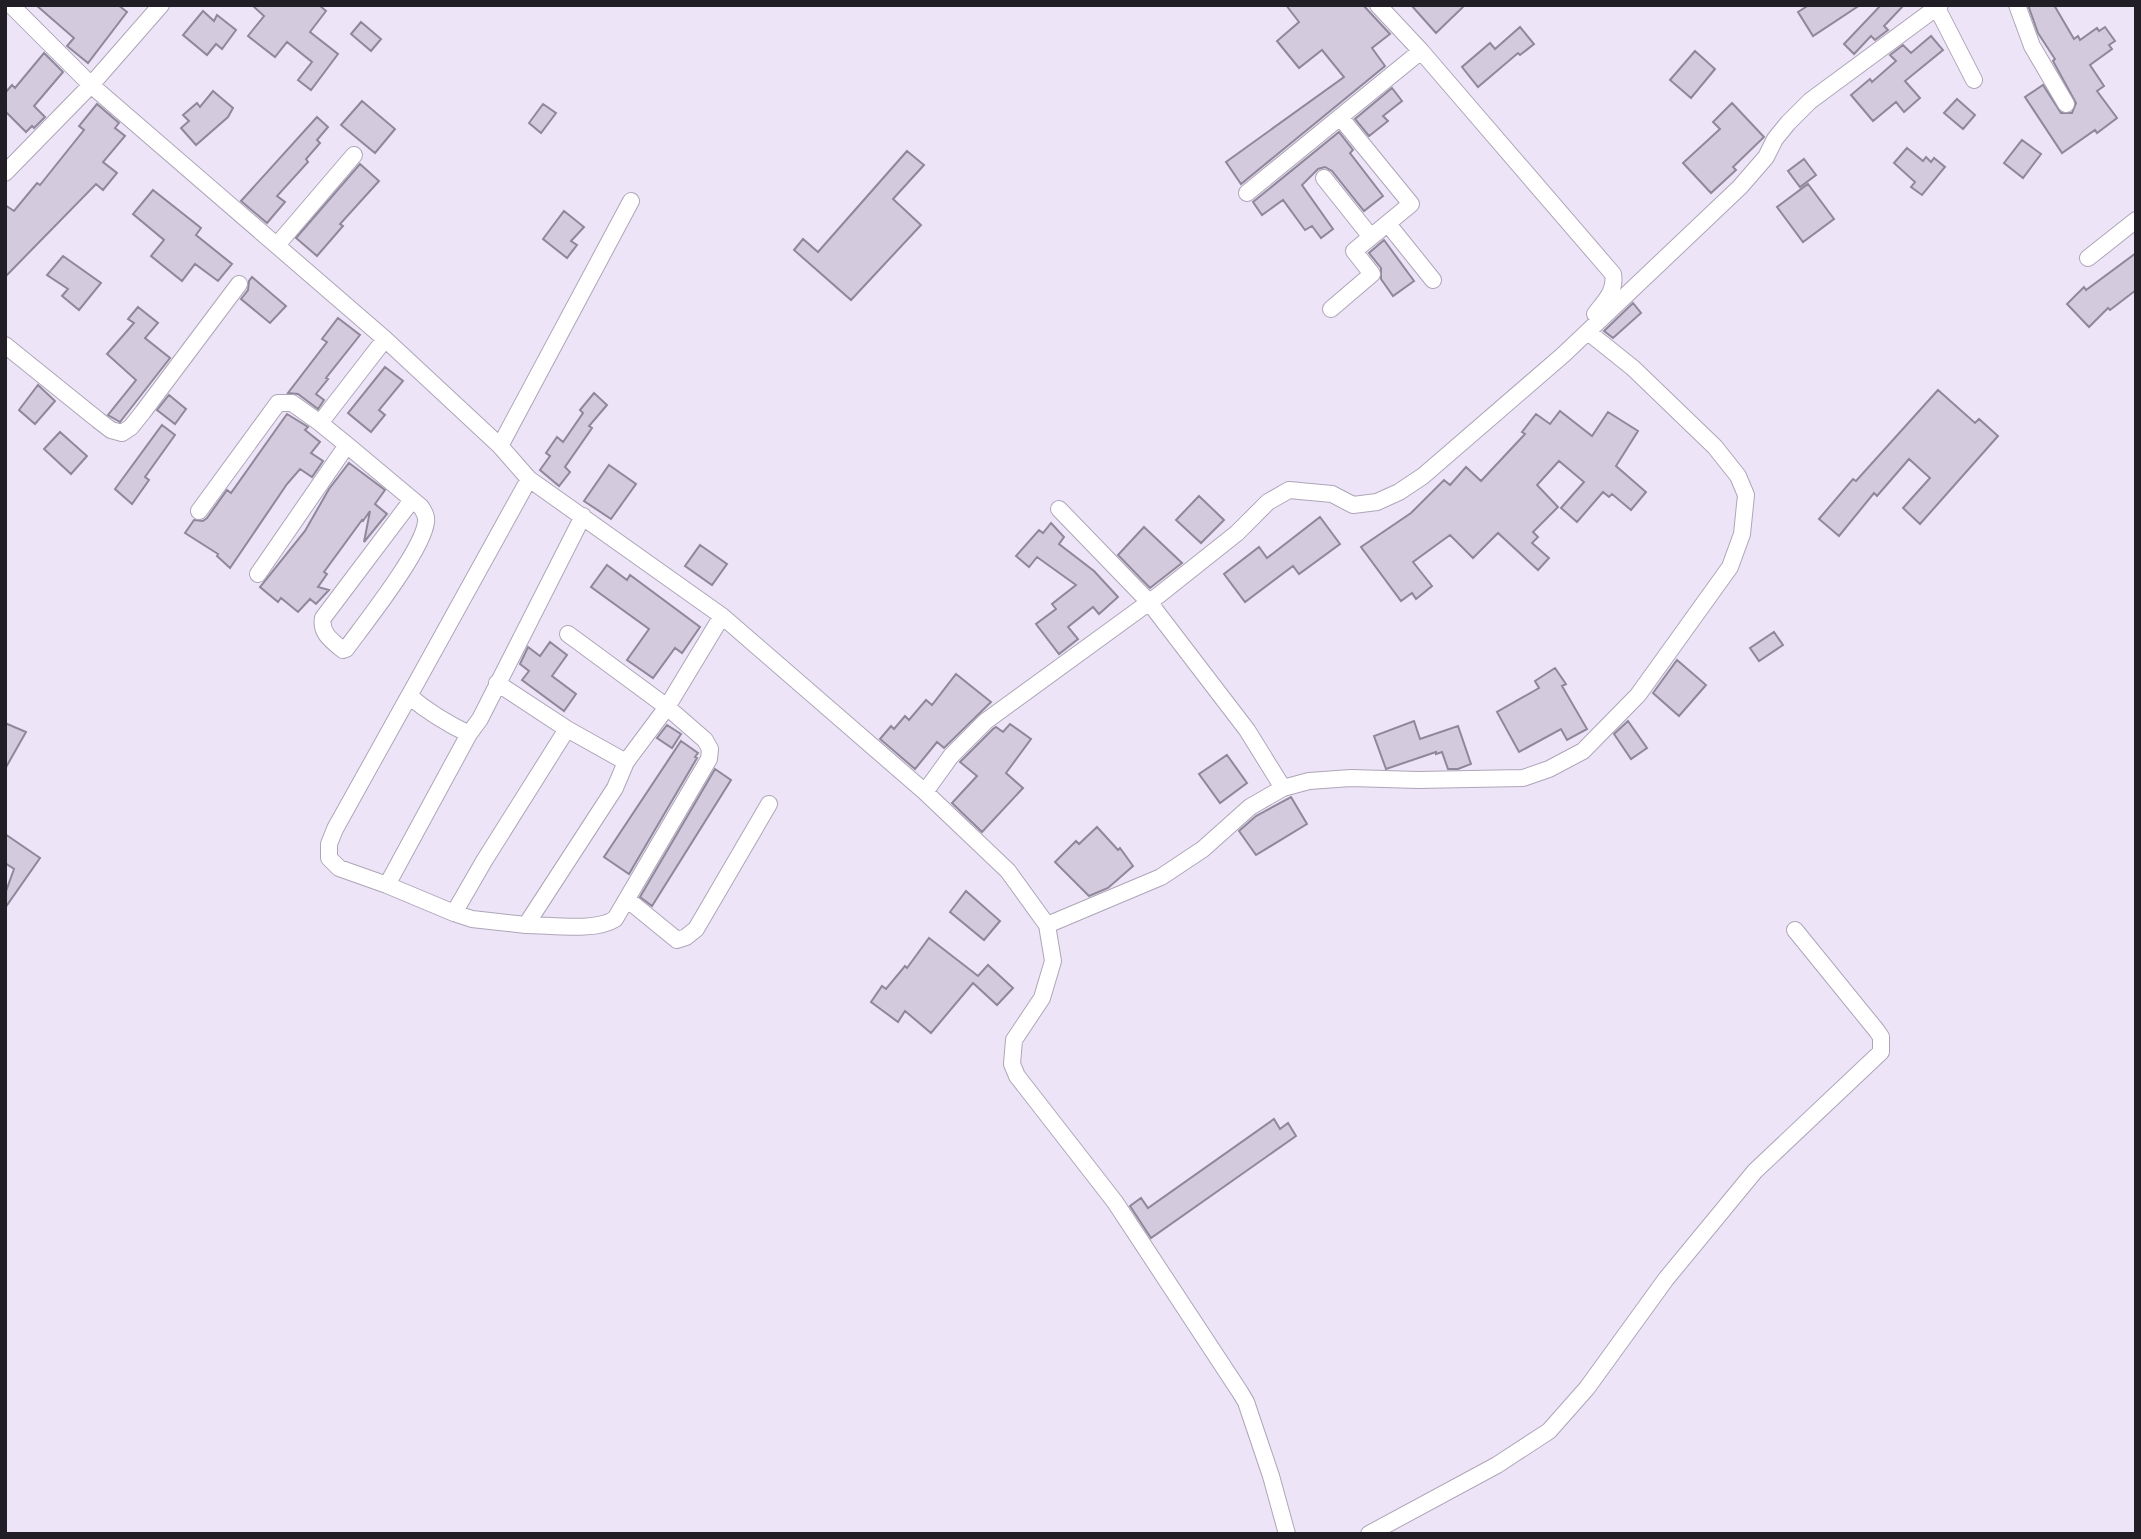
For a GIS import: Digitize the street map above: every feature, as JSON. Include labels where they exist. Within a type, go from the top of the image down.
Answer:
[{"type":"street","points":[[5,173],[91,85],[161,5]]},
{"type":"street","points":[[1378,5],[1421,51],[1613,274],[1611,293],[1592,318],[1588,332]]},
{"type":"street","points":[[2017,5],[2032,46],[2066,104]]},
{"type":"street","points":[[925,792],[951,756],[986,721],[1149,602],[1237,533],[1268,502],[1289,489],[1332,494],[1353,505],[1377,502],[1399,492],[1423,476],[1588,332],[1740,187],[1766,157],[1781,131],[1810,101],[1939,7],[1974,80]]},
{"type":"street","points":[[19,8],[91,85],[385,339],[500,446],[529,479],[722,617],[925,792],[1008,870],[1047,925],[1053,961],[1042,998],[1014,1040],[1012,1064],[1017,1076],[1115,1202],[1246,1402],[1287,1534]]},
{"type":"street","points":[[1247,193],[1421,51]]},
{"type":"street","points":[[1331,309],[1372,274],[1354,251],[1411,204],[1340,117]]},
{"type":"street","points":[[277,245],[354,155]]},
{"type":"street","points":[[1324,178],[1371,237]]},
{"type":"street","points":[[500,446],[631,201]]},
{"type":"street","points":[[2088,258],[2136,220]]},
{"type":"street","points":[[1388,223],[1433,280]]},
{"type":"street","points":[[5,345],[111,430],[122,433],[144,412],[239,284]]},
{"type":"street","points":[[1047,925],[1161,877],[1203,849],[1250,807],[1283,788],[1309,780],[1351,778],[1523,778],[1549,769],[1583,751],[1638,695],[1730,567],[1742,534],[1746,495],[1738,476],[1714,447],[1633,368],[1588,332]]},
{"type":"street","points":[[320,423],[385,339]]},
{"type":"street","points":[[199,511],[278,403],[292,402],[421,507],[426,516],[423,534],[383,598],[343,650],[329,639],[323,629],[323,618],[412,500]]},
{"type":"street","points":[[258,574],[347,445]]},
{"type":"street","points":[[529,479],[335,829],[329,844],[328,858],[339,868],[472,919],[526,925],[606,925],[615,919],[709,759],[710,749],[705,740],[667,707],[568,634]]},
{"type":"street","points":[[1059,509],[1149,602],[1247,730],[1283,788]]},
{"type":"street","points":[[387,885],[469,734],[480,719],[583,516]]},
{"type":"street","points":[[526,925],[615,788],[626,762],[667,707],[722,617]]},
{"type":"street","points":[[497,682],[567,729],[626,762]]},
{"type":"street","points":[[409,696],[450,725],[469,734]]},
{"type":"street","points":[[454,913],[567,729]]},
{"type":"street","points":[[628,900],[668,935],[677,940],[686,937],[696,929],[769,804]]},
{"type":"street","points":[[1369,1534],[1497,1465],[1549,1431],[1587,1388],[1666,1279],[1755,1171],[1881,1052],[1881,1037],[1877,1031],[1795,930]]},
{"type":"building","points":[[36,5],[118,5],[127,12],[88,63],[67,46],[74,38]]},
{"type":"building","points":[[252,5],[319,5],[326,11],[310,32],[338,54],[311,90],[298,80],[312,62],[287,42],[275,57],[248,36],[264,16]]},
{"type":"building","points":[[1286,5],[1363,5],[1390,34],[1372,48],[1385,66],[1241,184],[1226,162],[1344,77],[1322,50],[1299,68],[1277,41],[1299,22]]},
{"type":"building","points":[[1411,5],[1465,5],[1436,33]]},
{"type":"building","points":[[1809,5],[1860,5],[1813,36],[1798,12]]},
{"type":"building","points":[[1881,5],[1904,5],[1884,26],[1888,30],[1875,40],[1871,36],[1854,54],[1844,44]]},
{"type":"building","points":[[2028,5],[2054,5],[2074,39],[2078,36],[2080,40],[2097,28],[2099,31],[2105,27],[2115,41],[2109,45],[2112,49],[2090,65],[2104,86],[2097,91],[2117,118],[2062,153],[2025,97],[2043,85],[2061,113],[2072,113],[2076,103],[2053,61],[2055,59],[2038,33]]},
{"type":"building","points":[[203,11],[214,21],[217,15],[236,30],[222,49],[216,44],[207,55],[183,35]]},
{"type":"building","points":[[361,22],[381,39],[371,51],[351,34]]},
{"type":"building","points":[[1520,27],[1534,44],[1520,55],[1518,53],[1478,87],[1462,67],[1490,43],[1495,49]]},
{"type":"building","points":[[1931,36],[1943,50],[1905,81],[1920,98],[1904,112],[1896,102],[1873,121],[1851,95],[1870,79],[1872,82],[1896,61],[1890,55],[1903,45],[1911,53]]},
{"type":"building","points":[[1695,51],[1715,69],[1691,98],[1670,80]]},
{"type":"building","points":[[44,53],[63,72],[34,106],[45,117],[26,132],[5,111],[5,93],[12,85],[15,88]]},
{"type":"building","points":[[1392,88],[1402,101],[1383,116],[1388,121],[1369,136],[1355,119]]},
{"type":"building","points":[[213,91],[233,108],[228,117],[196,145],[181,128],[189,121],[183,115],[197,103],[200,107]]},
{"type":"building","points":[[1957,99],[1975,115],[1963,129],[1944,113]]},
{"type":"building","points":[[362,101],[395,129],[375,153],[341,125]]},
{"type":"building","points":[[1732,103],[1764,137],[1733,167],[1736,170],[1711,193],[1683,163],[1720,129],[1713,122]]},
{"type":"building","points":[[97,104],[119,123],[115,128],[125,136],[103,162],[117,173],[103,190],[96,184],[5,277],[5,205],[14,211],[37,183],[40,185],[84,130],[79,126]]},
{"type":"building","points":[[543,104],[556,113],[541,133],[529,123]]},
{"type":"building","points":[[317,117],[328,127],[317,140],[320,143],[306,159],[308,162],[277,196],[285,202],[267,223],[241,201]]},
{"type":"building","points":[[1339,132],[1353,150],[1350,153],[1383,196],[1364,211],[1332,171],[1325,167],[1318,169],[1302,185],[1333,229],[1321,238],[1312,226],[1305,230],[1283,200],[1262,215],[1253,202]]},
{"type":"building","points":[[2022,140],[2041,154],[2023,178],[2004,163]]},
{"type":"building","points":[[1907,148],[1923,161],[1926,157],[1931,162],[1934,158],[1945,167],[1922,195],[1911,187],[1915,182],[1894,163]]},
{"type":"building","points":[[907,151],[924,165],[893,199],[921,225],[851,300],[794,250],[803,239],[818,252]]},
{"type":"building","points":[[1804,159],[1816,175],[1800,187],[1788,171]]},
{"type":"building","points":[[360,164],[379,181],[340,224],[343,226],[317,256],[296,238]]},
{"type":"building","points":[[1808,184],[1834,219],[1803,242],[1777,207]]},
{"type":"building","points":[[153,190],[201,228],[196,235],[232,264],[218,281],[195,264],[182,281],[151,256],[164,240],[133,214]]},
{"type":"building","points":[[564,211],[584,227],[571,241],[577,245],[567,258],[543,239]]},
{"type":"building","points":[[1384,240],[1414,281],[1393,296],[1381,279],[1381,268],[1369,253]]},
{"type":"building","points":[[2136,253],[2136,290],[2110,310],[2108,308],[2089,327],[2067,304],[2084,287],[2086,290]]},
{"type":"building","points":[[63,256],[101,283],[79,310],[62,296],[68,289],[47,275]]},
{"type":"building","points":[[252,277],[286,306],[270,323],[241,299],[248,290]]},
{"type":"building","points":[[1633,303],[1641,313],[1613,338],[1604,331]]},
{"type":"building","points":[[138,307],[158,323],[145,338],[170,358],[120,422],[108,415],[136,380],[107,354],[134,323],[128,319]]},
{"type":"building","points":[[338,318],[360,335],[316,394],[324,400],[318,409],[298,394],[288,393],[327,342],[322,339]]},
{"type":"building","points":[[385,367],[403,381],[379,410],[385,415],[371,432],[348,413]]},
{"type":"building","points":[[38,385],[55,401],[35,424],[19,410]]},
{"type":"building","points":[[1938,390],[1975,423],[1979,419],[1998,436],[1920,524],[1903,508],[1930,478],[1909,459],[1877,496],[1874,493],[1839,536],[1819,519],[1853,479],[1856,481]]},
{"type":"building","points":[[594,393],[607,405],[589,426],[592,428],[565,467],[570,472],[559,486],[540,470],[550,456],[546,453],[557,437],[563,442],[583,413],[580,410]]},
{"type":"building","points":[[169,395],[186,409],[175,424],[157,410]]},
{"type":"building","points":[[1560,411],[1592,436],[1608,412],[1638,431],[1616,466],[1646,492],[1631,510],[1612,494],[1609,497],[1603,492],[1577,522],[1561,508],[1584,482],[1559,461],[1537,485],[1558,507],[1533,532],[1538,537],[1532,543],[1549,558],[1538,570],[1498,533],[1473,558],[1450,535],[1413,562],[1432,586],[1416,599],[1412,593],[1401,601],[1361,547],[1411,513],[1444,480],[1450,485],[1466,467],[1481,481],[1525,434],[1522,432],[1536,414],[1550,424]]},
{"type":"building","points":[[287,414],[308,427],[305,430],[320,442],[311,453],[323,461],[312,477],[300,469],[230,568],[218,554],[185,533],[194,520],[203,521],[207,518],[227,490],[231,493]]},
{"type":"building","points":[[162,425],[175,435],[145,477],[149,480],[132,504],[115,489]]},
{"type":"building","points":[[60,432],[87,456],[71,474],[44,449]]},
{"type":"building","points":[[349,463],[385,490],[375,504],[387,514],[364,542],[370,511],[324,572],[327,574],[318,587],[329,590],[316,604],[310,599],[298,612],[281,598],[278,602],[260,587],[305,531],[329,489]]},
{"type":"building","points":[[609,465],[636,484],[611,519],[584,501]]},
{"type":"building","points":[[1199,496],[1224,520],[1201,543],[1176,520]]},
{"type":"building","points":[[1320,517],[1340,544],[1299,574],[1293,566],[1245,602],[1224,574],[1259,547],[1267,558]]},
{"type":"building","points":[[1051,523],[1064,537],[1059,544],[1094,571],[1118,597],[1099,614],[1093,607],[1068,627],[1078,639],[1059,654],[1036,624],[1056,609],[1052,604],[1076,585],[1037,557],[1029,567],[1016,556],[1039,530],[1043,533]]},
{"type":"building","points":[[1144,527],[1182,563],[1150,588],[1118,555]]},
{"type":"building","points":[[700,545],[727,564],[712,585],[685,566]]},
{"type":"building","points":[[607,565],[627,580],[630,575],[700,627],[682,653],[675,648],[653,678],[627,660],[649,629],[591,587]]},
{"type":"building","points":[[1774,632],[1783,645],[1759,661],[1750,648]]},
{"type":"building","points":[[550,642],[567,655],[552,676],[576,694],[564,711],[522,680],[529,671],[520,664],[528,647],[540,656]]},
{"type":"building","points":[[1677,660],[1706,685],[1679,716],[1653,693]]},
{"type":"building","points":[[1555,668],[1566,684],[1562,686],[1587,729],[1567,740],[1561,729],[1519,752],[1497,712],[1539,688],[1535,681]]},
{"type":"building","points":[[956,674],[991,702],[944,748],[937,742],[915,769],[880,739],[891,726],[894,729],[905,716],[909,720],[926,700],[932,705]]},
{"type":"building","points":[[1414,721],[1420,739],[1458,726],[1471,764],[1458,769],[1448,769],[1442,752],[1436,752],[1386,769],[1374,736]]},
{"type":"building","points":[[1628,721],[1647,748],[1631,759],[1614,734]]},
{"type":"building","points":[[5,723],[26,732],[5,769]]},
{"type":"building","points":[[1010,724],[1031,739],[1006,773],[1023,788],[982,832],[952,803],[977,776],[960,762],[993,729],[996,727],[1003,732]]},
{"type":"building","points":[[667,725],[681,734],[672,748],[657,738]]},
{"type":"building","points":[[681,741],[698,753],[695,757],[697,758],[629,874],[604,857]]},
{"type":"building","points":[[1227,755],[1247,783],[1220,803],[1199,774]]},
{"type":"building","points":[[715,769],[731,780],[652,906],[640,897]]},
{"type":"building","points":[[1291,797],[1307,824],[1256,855],[1239,831],[1256,816]]},
{"type":"building","points":[[1097,827],[1118,850],[1120,848],[1133,866],[1108,888],[1089,896],[1055,862],[1076,841],[1079,844]]},
{"type":"building","points":[[5,834],[40,858],[5,908],[5,894],[14,869],[5,863]]},
{"type":"building","points":[[966,891],[1000,921],[984,940],[950,912]]},
{"type":"building","points":[[929,938],[978,976],[988,965],[1013,988],[997,1005],[973,983],[931,1033],[905,1011],[898,1022],[871,1002],[882,986],[886,989],[905,966],[907,968]]},
{"type":"building","points":[[1274,1119],[1280,1129],[1288,1123],[1296,1136],[1151,1238],[1130,1206],[1141,1198],[1148,1208]]}]
